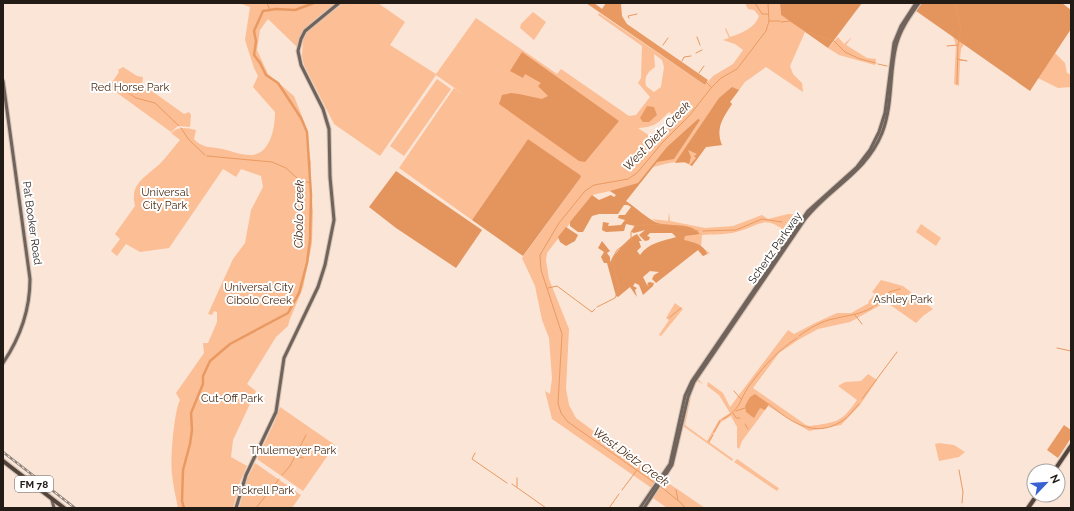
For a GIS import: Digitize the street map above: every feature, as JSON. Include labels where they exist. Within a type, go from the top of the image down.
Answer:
[{"type":"main road","points":[[236,508],[246,475],[276,412],[284,358],[318,287],[325,265],[334,220],[329,129],[325,115],[303,69],[298,51],[305,31],[339,3]]},
{"type":"main road","name":"Schertz Parkway","points":[[664,478],[672,456],[686,396],[692,381],[808,210],[858,167],[874,143],[885,113],[894,43],[900,26],[916,3]]},
{"type":"main road","name":"Schertz Parkway","points":[[640,508],[664,478],[674,458],[688,397],[694,382],[808,215],[859,168],[876,145],[887,114],[896,44],[903,27],[919,3]]},
{"type":"main road","name":"Pat Booker Road","points":[[3,81],[30,284],[28,305],[23,324],[12,349],[3,363]]},
{"type":"main road","points":[[1059,463],[1071,446]]},
{"type":"main road","name":"FM 78","points":[[3,461],[64,508]]},
{"type":"main road","name":"Schertz Parkway","points":[[644,508],[653,493]]},
{"type":"main road","points":[[49,496],[53,501],[54,508]]},
{"type":"green space","name":"Universal City Cibolo Creek","points":[[239,3],[336,3],[312,22],[300,39],[297,47],[268,19],[260,30],[257,50],[268,74],[294,96],[305,124],[311,163],[310,183],[313,211],[312,243],[303,288],[288,326],[276,337],[247,384],[256,391],[233,440],[231,457],[247,466],[240,482],[233,508],[178,508],[173,483],[172,468],[174,425],[180,400],[176,393],[204,353],[203,343],[208,343],[217,322],[217,312],[214,311],[212,315],[208,314],[233,259],[245,243],[251,210],[263,187],[261,176],[241,169],[236,177],[223,169],[169,248],[140,252],[126,244],[117,256],[111,251],[120,239],[115,234],[135,206],[135,188],[145,176],[162,162],[180,140],[171,133],[177,129],[183,128],[196,130],[194,139],[200,144],[207,147],[247,155],[257,154],[267,145],[273,132],[275,112],[253,87],[258,76],[245,40],[250,7]]},
{"type":"green space","points":[[343,3],[378,3],[405,22],[390,45],[436,74],[476,18],[557,74],[561,69],[629,116],[636,115],[650,97],[638,83],[641,78],[642,46],[598,15],[599,13],[705,85],[713,76],[733,64],[743,50],[735,44],[723,40],[729,38],[725,29],[726,28],[730,37],[748,30],[757,20],[759,16],[754,10],[748,9],[745,3],[780,3],[781,15],[805,32],[790,66],[793,74],[802,83],[803,92],[766,67],[745,82],[730,102],[732,104],[721,123],[719,133],[722,145],[706,147],[692,166],[683,162],[678,162],[653,167],[626,201],[610,191],[592,195],[547,253],[546,260],[549,279],[569,329],[566,389],[569,405],[576,418],[611,444],[705,508],[667,508],[653,498],[655,495],[653,489],[552,419],[545,391],[550,394],[552,378],[549,338],[542,320],[535,286],[522,258],[581,177],[528,139],[472,220],[399,168],[454,88],[466,96],[436,75],[380,156],[334,124],[304,65],[302,56],[303,40],[307,32]],"holes":[[[654,54],[662,60],[664,67],[661,87],[654,92],[646,86],[647,75],[655,67]],[[669,112],[677,119],[656,140],[638,128],[656,124]]]},
{"type":"green space","points":[[533,12],[546,22],[534,40],[520,28],[521,24]]},
{"type":"green space","points":[[953,36],[964,44],[961,49],[960,59],[968,61],[960,61],[959,86],[954,84],[956,46],[947,46],[956,45]]},
{"type":"green space","points":[[838,37],[844,44],[852,37],[846,45],[867,58],[876,59],[875,65],[839,55],[828,48]]},
{"type":"green space","points":[[1055,53],[1065,63],[1067,73],[1071,75],[1071,87],[1058,88],[1038,78]]},
{"type":"green space","name":"Red Horse Park","points":[[123,67],[137,76],[143,77],[142,84],[184,114],[189,112],[191,115],[190,127],[178,126],[171,132],[109,87],[119,72],[118,70]]},
{"type":"green space","points":[[437,79],[451,89],[404,156],[390,146]]},
{"type":"green space","points":[[669,212],[670,221],[705,228],[733,226],[762,215],[768,219],[788,214],[803,215],[790,234],[774,224],[763,222],[732,233],[702,235],[701,247],[710,253],[703,256],[697,249],[652,219],[668,221]]},
{"type":"green space","points":[[921,224],[941,238],[936,246],[916,232]]},
{"type":"green space","name":"Ashley Park","points":[[881,280],[903,286],[933,309],[916,323],[886,302],[850,322],[818,329],[779,353],[753,388],[806,425],[810,426],[833,422],[847,413],[857,400],[838,386],[845,382],[861,381],[868,374],[877,380],[860,405],[841,425],[809,431],[768,406],[742,441],[739,449],[737,447],[737,427],[731,416],[721,422],[709,442],[733,459],[732,461],[683,426],[690,394],[698,379],[703,384],[697,381],[692,392],[685,425],[707,441],[719,420],[730,413],[719,395],[707,386],[708,382],[723,393],[730,407],[788,330],[794,334],[837,313],[851,313],[869,303],[868,302],[875,294],[872,292]]},
{"type":"green space","points":[[675,303],[683,309],[661,336],[659,335],[669,320],[666,318]]},
{"type":"green space","name":"Thulemeyer Park","points":[[280,407],[335,445],[303,491],[257,459]]},
{"type":"green space","points":[[939,443],[954,445],[965,452],[959,457],[939,461],[935,444]]},
{"type":"green space","points":[[737,459],[779,488],[777,491],[734,462]]},
{"type":"green space","name":"Pickrell Park","points":[[255,463],[301,495],[292,508],[239,508],[247,479]]},
{"type":"shaded area","points":[[586,3],[594,3],[602,9],[606,3],[621,3],[622,16],[627,24],[708,80],[705,85]]},
{"type":"shaded area","points":[[780,3],[862,3],[828,48],[781,15]]},
{"type":"shaded area","points":[[922,3],[1062,3],[1071,10],[1071,29],[1030,91],[916,11]]},
{"type":"shaded area","points":[[522,52],[619,121],[585,162],[579,161],[499,104],[502,95],[511,93],[542,99],[548,96],[538,86],[541,83],[525,74],[523,78],[510,71]]},
{"type":"shaded area","points":[[732,87],[739,90],[730,102],[732,104],[721,123],[719,133],[722,145],[706,147],[692,166],[690,165],[696,158],[694,156],[697,154],[688,150],[691,157],[689,164],[685,162],[675,163],[719,98]]},
{"type":"shaded area","points":[[647,106],[654,107],[657,115],[649,122],[643,122],[640,118]]},
{"type":"shaded area","points":[[698,119],[700,120],[674,159],[657,162],[626,201],[658,223],[686,226],[696,230],[700,234],[685,236],[684,240],[701,246],[707,254],[703,256],[698,250],[656,283],[652,279],[654,275],[659,272],[650,271],[643,277],[647,285],[649,286],[647,284],[649,282],[654,283],[653,286],[643,295],[639,285],[635,283],[633,286],[637,288],[635,290],[637,297],[630,287],[618,297],[616,296],[607,263],[604,263],[601,257],[604,252],[598,248],[602,241],[610,251],[607,253],[610,257],[610,262],[622,246],[637,234],[642,241],[639,241],[641,247],[637,251],[640,255],[651,245],[676,237],[672,233],[650,233],[647,236],[650,237],[649,240],[645,241],[639,235],[645,230],[634,233],[631,232],[635,226],[626,224],[624,231],[606,232],[602,230],[603,222],[609,223],[608,226],[621,225],[625,220],[618,218],[619,215],[625,215],[631,207],[628,205],[624,205],[618,214],[599,214],[592,216],[583,232],[578,232],[570,226],[570,222],[592,195],[599,200],[611,195],[614,197],[616,195],[610,191],[638,183],[667,147]]},
{"type":"shaded area","points":[[528,139],[581,177],[523,256],[472,220]]},
{"type":"shaded area","points":[[396,171],[482,230],[456,268],[396,228],[369,207]]},
{"type":"shaded area","points":[[566,227],[578,235],[575,241],[566,246],[560,242],[558,237]]},
{"type":"shaded area","points":[[755,394],[769,404],[765,410],[760,408],[754,418],[746,412],[745,406],[750,397]]},
{"type":"shaded area","points":[[1064,425],[1071,430],[1071,438],[1058,458],[1047,450]]},
{"type":"waterway","name":"Cibolo Creek","points":[[267,3],[270,10]]},
{"type":"waterway","name":"Cibolo Creek","points":[[184,508],[182,501],[183,470],[192,430],[191,413],[203,384],[203,376],[210,361],[230,344],[288,313],[299,293],[307,263],[310,240],[311,195],[307,132],[301,118],[278,83],[266,75],[254,55],[256,41],[254,31],[263,11],[276,9],[295,10],[314,3]]},
{"type":"waterway","points":[[755,3],[762,14],[768,14]]},
{"type":"waterway","name":"West Dietz Creek","points":[[655,483],[568,422],[561,413],[558,403],[562,334],[541,270],[540,255],[559,223],[585,191],[594,185],[628,179],[637,173],[662,143],[689,116],[711,88],[721,78],[737,69],[766,31],[769,21],[768,3]]},
{"type":"waterway","points":[[956,3],[961,29],[958,45],[957,84]]},
{"type":"waterway","points":[[629,18],[628,16],[637,14]]},
{"type":"waterway","points":[[769,21],[780,21]]},
{"type":"waterway","points":[[781,22],[790,21],[807,32],[834,41],[845,52],[860,59],[876,63]]},
{"type":"waterway","points":[[697,37],[700,45]]},
{"type":"waterway","points":[[663,45],[668,38]]},
{"type":"waterway","points":[[947,46],[957,45]]},
{"type":"waterway","points":[[696,53],[702,50]]},
{"type":"waterway","points":[[682,61],[684,57],[691,56]]},
{"type":"waterway","points":[[957,59],[967,61]]},
{"type":"waterway","points":[[878,64],[887,66]]},
{"type":"waterway","points":[[699,73],[704,66]]},
{"type":"waterway","points":[[706,82],[711,87]]},
{"type":"waterway","points":[[124,90],[136,98],[155,103],[179,126]]},
{"type":"waterway","points":[[181,128],[189,140],[205,155]]},
{"type":"waterway","points":[[207,156],[272,162],[286,168],[297,178]]},
{"type":"waterway","points":[[299,179],[310,183]]},
{"type":"waterway","points":[[703,231],[736,230],[762,219],[782,222]]},
{"type":"waterway","points":[[597,307],[615,298],[619,289],[612,259],[617,250],[631,240],[631,232],[635,226],[666,225],[698,231]]},
{"type":"waterway","points":[[548,288],[557,286],[592,312],[595,309]]},
{"type":"waterway","points":[[875,306],[889,292],[900,289]]},
{"type":"waterway","points":[[799,336],[824,322],[859,313],[873,307]]},
{"type":"waterway","points":[[669,318],[681,308]]},
{"type":"waterway","points":[[855,315],[862,324]]},
{"type":"waterway","points":[[723,419],[737,408],[749,386],[765,366],[783,348],[797,338]]},
{"type":"waterway","points":[[1057,348],[1071,351]]},
{"type":"waterway","points":[[862,399],[897,352]]},
{"type":"waterway","points":[[734,391],[741,399]]},
{"type":"waterway","points":[[769,404],[785,417],[794,422],[813,428],[832,426],[845,419],[859,404]]},
{"type":"waterway","points":[[736,411],[745,408]]},
{"type":"waterway","points":[[733,413],[736,418],[740,418]]},
{"type":"waterway","points":[[714,432],[720,421]]},
{"type":"waterway","points":[[745,424],[748,429]]},
{"type":"waterway","points":[[282,475],[290,466],[306,435]]},
{"type":"waterway","points":[[709,442],[713,435]]},
{"type":"waterway","points":[[475,453],[472,459],[507,483]]},
{"type":"waterway","points":[[296,456],[303,458]]},
{"type":"waterway","points":[[622,490],[637,470]]},
{"type":"waterway","points":[[959,470],[963,492],[962,503]]},
{"type":"waterway","points":[[517,478],[517,487]]},
{"type":"waterway","points":[[256,508],[279,479]]},
{"type":"waterway","points":[[512,484],[546,508]]},
{"type":"waterway","name":"West Dietz Creek","points":[[660,486],[685,508]]},
{"type":"waterway","name":"West Dietz Creek","points":[[676,490],[678,500]]},
{"type":"waterway","points":[[609,508],[619,494]]},
{"type":"railway","points":[[3,452],[75,508]]},
{"type":"park label","name":"Universal City Park","points":[[165,198]]},
{"type":"park label","name":"Cut-Off Park","points":[[232,398]]}]
